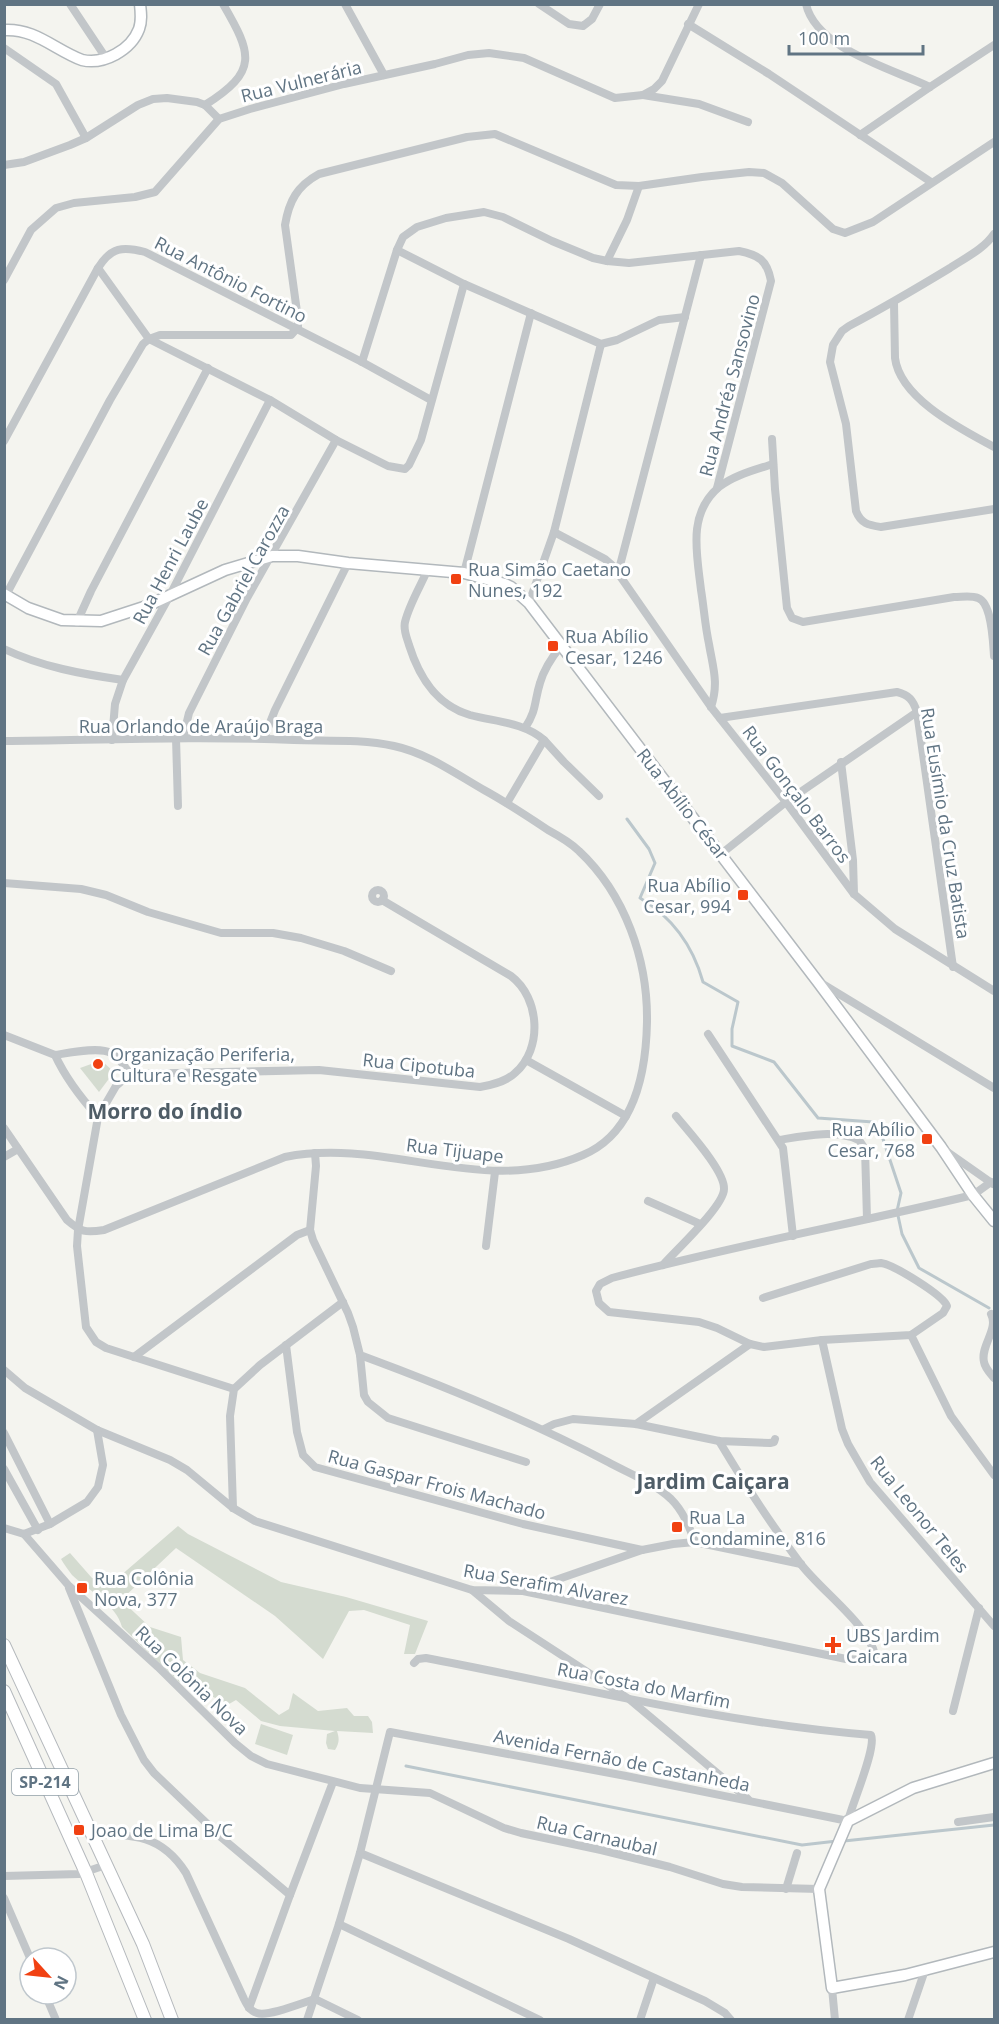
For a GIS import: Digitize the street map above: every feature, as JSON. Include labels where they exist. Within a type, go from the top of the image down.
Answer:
[{"type":"main road","points":[[4,30],[21,31],[37,36],[82,60],[106,58],[123,50],[132,40],[139,28],[140,4]]},
{"type":"main road","name":"Rua Abílio César","points":[[5,594],[48,616],[77,622],[101,621],[169,597],[225,570],[272,556],[298,556],[348,563],[464,573],[512,586],[529,603],[819,982],[994,1221]]},
{"type":"main road","name":"SP-214","points":[[4,1646],[143,1944],[172,2019]]},
{"type":"main road","name":"SP-214","points":[[4,1691],[86,1873],[145,2019]]},
{"type":"main road","points":[[994,1763],[913,1788],[848,1821],[819,1889],[832,1988],[925,1970],[994,1952]]},
{"type":"street","points":[[70,4],[106,58]]},
{"type":"street","points":[[205,105],[234,84],[240,76],[246,59],[239,32],[223,4]]},
{"type":"street","points":[[345,4],[384,75]]},
{"type":"street","points":[[540,4],[570,24],[583,26],[592,19],[600,4]]},
{"type":"street","points":[[643,95],[662,81],[699,4]]},
{"type":"street","points":[[806,4],[810,18],[818,29],[834,41],[855,54],[930,87]]},
{"type":"street","points":[[688,24],[769,74],[931,182]]},
{"type":"street","points":[[860,135],[994,45]]},
{"type":"street","points":[[4,48],[56,84],[86,138]]},
{"type":"street","name":"Rua Vulnerária","points":[[219,119],[344,84],[468,55],[489,53],[524,58],[615,98],[643,95],[699,104],[747,122]]},
{"type":"street","points":[[4,165],[24,162],[86,138],[138,105],[153,99],[183,100],[205,105],[219,119],[155,192],[135,197],[74,203],[57,208],[31,230],[4,280]]},
{"type":"street","points":[[5,594],[110,400],[139,349],[149,339],[160,335],[187,334],[278,337],[291,335],[296,329],[298,319],[285,225],[287,210],[297,190],[308,180],[320,174],[467,137],[488,134],[512,140],[616,185],[639,186],[749,172],[764,173],[782,183],[833,229],[846,233],[873,222],[994,142]]},
{"type":"street","points":[[607,261],[627,220],[639,186]]},
{"type":"street","name":"Rua Andréa Sansovino","points":[[362,362],[397,250],[404,237],[417,227],[446,218],[484,212],[496,214],[552,241],[593,258],[607,261],[629,263],[739,251],[753,254],[762,259],[769,270],[771,281],[717,488]]},
{"type":"street","points":[[994,234],[990,240],[970,255],[894,303],[842,332],[833,345],[830,367],[846,424],[856,512],[860,520],[865,524],[881,527],[994,509]]},
{"type":"street","name":"Rua Antônio Fortino","points":[[4,441],[103,259],[119,249],[129,248],[145,252],[362,362],[431,400]]},
{"type":"street","points":[[397,250],[464,284],[601,344],[617,340],[659,320],[685,317]]},
{"type":"street","points":[[618,573],[701,255]]},
{"type":"street","points":[[98,268],[149,339],[270,400],[336,440],[388,466],[405,469],[421,440],[464,284]]},
{"type":"street","points":[[894,303],[896,366],[902,377],[932,411],[994,447]]},
{"type":"street","points":[[464,573],[531,313]]},
{"type":"street","points":[[529,603],[554,532],[601,344]]},
{"type":"street","points":[[77,622],[208,368]]},
{"type":"street","name":"Rua Henri Laube","points":[[112,740],[115,704],[123,680],[169,597],[270,400]]},
{"type":"street","points":[[772,439],[787,608],[792,618],[803,622],[954,597],[979,598],[987,607],[994,656]]},
{"type":"street","name":"Rua Gabriel Carozza","points":[[178,806],[180,738],[189,713],[247,598],[336,440]]},
{"type":"street","points":[[711,707],[716,685],[706,629],[695,538],[699,516],[717,488],[734,478],[773,464]]},
{"type":"street","name":"Rua Gonçalo Barros","points":[[554,532],[605,559],[618,573],[711,707],[786,802],[854,894],[894,929],[994,992]]},
{"type":"street","points":[[264,738],[275,710],[348,563]]},
{"type":"street","points":[[427,571],[404,624],[418,672],[424,681],[449,706],[468,714],[525,728],[544,740],[599,796]]},
{"type":"street","points":[[525,728],[535,712],[541,680],[551,659],[561,646]]},
{"type":"street","points":[[4,649],[27,660],[61,670],[123,680]]},
{"type":"street","name":"Rua Eusímio da Cruz Batista","points":[[720,718],[897,692],[914,702],[953,967]]},
{"type":"street","points":[[721,854],[841,762],[917,712]]},
{"type":"street","name":"Rua Orlando de Araújo Braga","points":[[4,741],[264,738],[367,742],[397,746],[424,756]]},
{"type":"street","points":[[507,803],[544,740]]},
{"type":"street","name":"Rua Tijuape","points":[[78,1230],[91,1232],[104,1230],[285,1157],[315,1153],[368,1154],[495,1172],[520,1172],[549,1168],[586,1154],[605,1143],[626,1116],[632,1106],[638,1086],[646,1042],[647,1009],[644,970],[633,934],[608,888],[581,852],[570,843],[507,803],[424,756]]},
{"type":"street","points":[[841,762],[853,860],[854,894]]},
{"type":"street","points":[[4,883],[81,889],[148,912],[221,933],[273,933],[301,938],[344,951],[391,971]]},
{"type":"street","points":[[382,900],[518,981],[531,1003],[534,1017],[534,1034],[526,1060],[626,1116]]},
{"type":"street","points":[[819,982],[994,1088]]},
{"type":"street","points":[[708,1034],[784,1151],[793,1236]]},
{"type":"street","points":[[4,1035],[55,1054],[108,1051],[114,1054],[130,1074],[116,1086],[98,1117],[78,1230],[77,1246],[86,1327],[96,1342],[106,1348],[234,1389]]},
{"type":"street","points":[[55,1054],[65,1077],[98,1117]]},
{"type":"street","name":"Rua Cipotuba","points":[[130,1074],[319,1070],[480,1088],[495,1084],[516,1073],[526,1060]]},
{"type":"street","points":[[663,1265],[700,1224],[724,1191],[723,1182],[709,1158],[676,1116]]},
{"type":"street","points":[[4,1128],[62,1212],[78,1230]]},
{"type":"street","points":[[779,1140],[824,1134],[842,1135],[859,1140],[865,1149],[867,1219]]},
{"type":"street","points":[[763,1298],[871,1264],[881,1263],[911,1278],[946,1301],[947,1306],[943,1313],[911,1335],[822,1340],[764,1347],[750,1344],[699,1322],[609,1312],[599,1303],[596,1288],[612,1278],[748,1244],[973,1195],[993,1183],[940,1148]]},
{"type":"street","points":[[4,1157],[18,1149]]},
{"type":"street","points":[[315,1153],[316,1166],[310,1230],[354,1327],[360,1355],[364,1395],[368,1402],[388,1418],[526,1462]]},
{"type":"street","points":[[486,1246],[495,1172]]},
{"type":"street","points":[[648,1201],[700,1224]]},
{"type":"street","points":[[134,1357],[297,1235],[310,1230]]},
{"type":"street","points":[[233,1508],[230,1416],[234,1389],[244,1378],[343,1302]]},
{"type":"street","points":[[991,1314],[993,1322],[983,1360],[994,1378]]},
{"type":"street","points":[[911,1335],[951,1416],[994,1474]]},
{"type":"street","name":"Rua Leonor Teles","points":[[822,1340],[836,1409],[856,1460],[870,1482],[994,1626]]},
{"type":"street","points":[[636,1424],[750,1344]]},
{"type":"street","name":"Rua Gaspar Frois Machado","points":[[286,1345],[297,1432],[303,1455],[315,1467],[523,1524],[642,1550]]},
{"type":"street","points":[[360,1355],[544,1429],[642,1480],[669,1497],[688,1521],[695,1542]]},
{"type":"street","name":"Rua Serafim Alvarez","points":[[4,1370],[25,1388],[97,1430],[170,1460],[188,1470],[233,1508],[255,1521],[280,1531],[392,1563],[472,1590],[523,1591],[846,1659],[864,1660],[875,1655],[867,1636],[801,1564]]},
{"type":"street","points":[[544,1429],[573,1419],[636,1424],[719,1440],[770,1443],[775,1439]]},
{"type":"street","points":[[4,1528],[24,1534],[38,1530],[87,1502],[98,1487],[103,1465],[97,1430]]},
{"type":"street","points":[[4,1433],[50,1524]]},
{"type":"street","points":[[719,1440],[749,1491],[801,1564]]},
{"type":"street","points":[[4,1469],[38,1530]]},
{"type":"street","name":"Rua Colônia Nova","points":[[24,1534],[69,1586],[251,1756],[267,1764],[333,1782],[374,1789]]},
{"type":"street","points":[[523,1591],[642,1550],[695,1542],[801,1564]]},
{"type":"street","points":[[69,1586],[121,1715],[144,1760],[154,1773],[222,1838],[290,1895]]},
{"type":"street","points":[[472,1590],[509,1621],[629,1699],[749,1800]]},
{"type":"street","points":[[953,1711],[979,1608]]},
{"type":"street","name":"Rua Costa do Marfim","points":[[414,1663],[418,1659],[426,1658],[629,1699],[779,1725],[871,1735],[873,1739],[870,1757],[855,1795],[848,1821]]},
{"type":"street","name":"Avenida Fernão de Castanheda","points":[[374,1789],[390,1732],[848,1821]]},
{"type":"street","points":[[249,2008],[333,1782]]},
{"type":"street","points":[[307,2019],[360,1853],[374,1789]]},
{"type":"street","name":"Rua Carnaubal","points":[[374,1789],[430,1793],[504,1828],[669,1867],[723,1884],[742,1887],[819,1889]]},
{"type":"street","points":[[958,1822],[994,1817]]},
{"type":"street","points":[[92,1835],[133,1835],[146,1838],[164,1847],[179,1862],[249,2008],[255,2013],[265,2014],[315,1999],[358,2019]]},
{"type":"street","points":[[360,1853],[559,1935],[705,2001],[731,2019]]},
{"type":"street","points":[[786,1889],[797,1853]]},
{"type":"street","points":[[4,1876],[86,1873],[106,1864]]},
{"type":"street","points":[[4,1898],[25,1946]]},
{"type":"street","points":[[339,1924],[540,2019]]},
{"type":"street","points":[[908,2019],[925,1970]]},
{"type":"street","points":[[640,2019],[654,1978]]},
{"type":"street","points":[[832,1988],[835,2019]]},
{"type":"shaded area","points":[[103,1062],[114,1072],[99,1092],[80,1068]]},
{"type":"shaded area","points":[[178,1526],[188,1534],[281,1582],[346,1597],[428,1621],[415,1654],[404,1654],[410,1625],[364,1610],[349,1611],[323,1659],[275,1616],[176,1548],[121,1600],[150,1627],[181,1637],[183,1660],[200,1673],[245,1688],[279,1715],[289,1709],[293,1693],[318,1711],[347,1708],[354,1716],[368,1716],[372,1722],[373,1733],[337,1731],[339,1740],[337,1747],[335,1750],[328,1749],[327,1734],[335,1731],[280,1726],[261,1721],[236,1700],[229,1704],[179,1682],[122,1627],[114,1611],[101,1598],[72,1575],[61,1559],[70,1553],[92,1578],[105,1578],[112,1583]]},
{"type":"shaded area","points":[[261,1724],[293,1735],[287,1755],[255,1744]]},
{"type":"waterway","points":[[627,819],[649,849],[655,863],[640,898],[662,914],[680,934],[693,956],[703,982],[738,1002],[732,1029],[732,1046],[774,1062],[818,1118],[873,1122],[882,1136],[901,1193],[897,1211],[902,1234],[919,1268],[989,1308]]},
{"type":"waterway","points":[[406,1766],[802,1845],[837,1841]]},
{"type":"waterway","points":[[844,1841],[994,1825]]},
{"type":"place","name":"Rua Simão Caetano Nunes, 192","points":[[456,579]]},
{"type":"place","name":"Rua Abílio Cesar, 1246","points":[[553,646]]},
{"type":"place","name":"Rua Abílio Cesar, 994","points":[[743,895]]},
{"type":"place","name":"Organização Periferia, Cultura e Resgate","points":[[98,1064]]},
{"type":"place","name":"Rua Abílio Cesar, 768","points":[[927,1139]]},
{"type":"place","name":"Rua La Condamine, 816","points":[[677,1527]]},
{"type":"place","name":"Rua Colônia Nova, 377","points":[[82,1588]]},
{"type":"place","name":"UBS Jardim Caicara","points":[[833,1645]]},
{"type":"place","name":"Joao de Lima B/C","points":[[79,1830]]},
{"type":"district","name":"Morro do índio","points":[[165,1111]]},
{"type":"district","name":"Jardim Caiçara","points":[[713,1481]]}]
